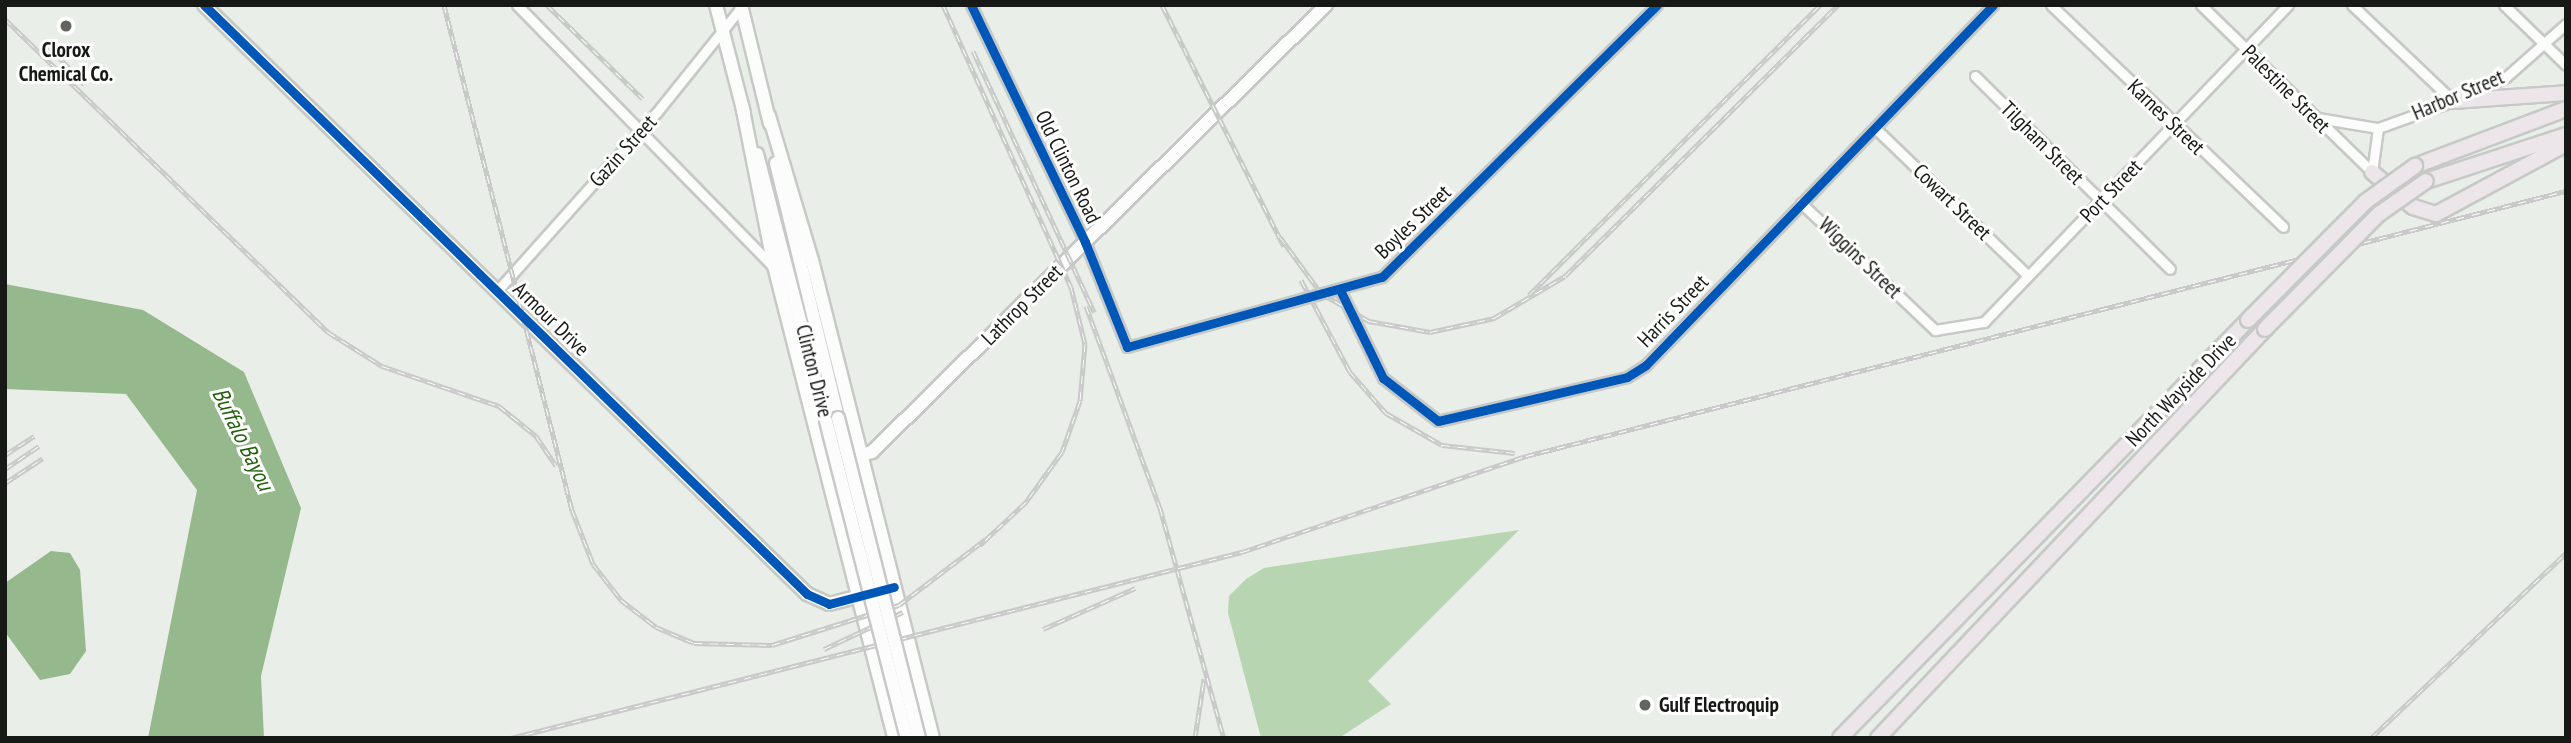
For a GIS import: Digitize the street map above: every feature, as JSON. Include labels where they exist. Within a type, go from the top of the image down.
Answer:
[{"type":"main road","points":[[2453,100],[2566,93]]},
{"type":"main road","name":"North Wayside Drive","points":[[1840,738],[2334,231],[2415,166],[2566,109]]},
{"type":"main road","name":"North Wayside Drive","points":[[1878,738],[2353,238],[2427,181],[2566,135]]},
{"type":"main road","points":[[2372,172],[2413,207],[2436,214],[2566,144]]},
{"type":"street","name":"Armour Drive","points":[[204,5],[807,594],[829,604],[894,587]]},
{"type":"street","points":[[517,5],[644,128],[774,266]]},
{"type":"street","name":"Clinton Drive","points":[[716,5],[919,738]]},
{"type":"street","name":"Old Clinton Road","points":[[971,5],[1085,242],[1126,347]]},
{"type":"street","name":"Lathrop Street","points":[[825,464],[872,452],[1326,5]]},
{"type":"street","name":"Boyles Street","points":[[1126,347],[1341,292],[1388,272],[1657,5]]},
{"type":"street","name":"Harris Street","points":[[1341,292],[1384,378],[1420,412],[1454,421],[1634,374],[1876,129],[1993,5]]},
{"type":"street","name":"Karnes Street","points":[[2051,5],[2283,228]]},
{"type":"street","name":"Palestine Street","points":[[2201,5],[2372,172]]},
{"type":"street","name":"Port Street","points":[[1918,314],[1935,330],[1984,323],[2288,5]]},
{"type":"street","points":[[2352,5],[2453,100]]},
{"type":"street","points":[[2504,5],[2566,65]]},
{"type":"street","name":"Gazin Street","points":[[497,291],[644,128],[742,6]]},
{"type":"street","name":"Clinton Drive","points":[[742,6],[769,116],[832,419],[907,738]]},
{"type":"street","name":"Harbor Street","points":[[2378,128],[2506,77],[2546,45],[2566,24]]},
{"type":"street","name":"Tilgham Street","points":[[1975,76],[2170,268]]},
{"type":"street","points":[[742,105],[774,266],[894,738]]},
{"type":"street","points":[[769,116],[933,738]]},
{"type":"street","points":[[2318,118],[2378,128],[2372,172]]},
{"type":"street","name":"Cowart Street","points":[[1876,129],[2028,276]]},
{"type":"street","name":"Wiggins Street","points":[[1801,202],[1918,314]]},
{"type":"shaded area","points":[[1519,530],[1368,681],[1391,704],[1339,738],[1261,738],[1228,613],[1229,596],[1246,579],[1264,568]]},
{"type":"water","name":"Buffalo Bayou","points":[[5,284],[143,310],[244,372],[301,508],[261,676],[264,738],[148,738],[197,490],[126,394],[5,389]]},
{"type":"water","points":[[51,551],[70,553],[80,570],[86,651],[70,674],[40,680],[5,632],[5,583]]},
{"type":"railway","points":[[444,5],[572,510],[593,564],[621,600],[656,627],[694,643],[772,645],[899,605],[986,539]]},
{"type":"railway","points":[[547,5],[643,99]]},
{"type":"railway","points":[[943,5],[1071,287],[1085,344],[1080,401],[1062,452],[1026,502],[980,545]]},
{"type":"railway","points":[[1162,5],[1284,246]]},
{"type":"railway","points":[[1529,295],[1820,5]]},
{"type":"railway","points":[[1280,237],[1321,293],[1369,321],[1430,332],[1494,318],[1565,276],[1838,5]]},
{"type":"railway","points":[[5,19],[328,332],[382,366],[499,406],[536,436],[556,466]]},
{"type":"railway","points":[[46,43],[84,84]]},
{"type":"railway","points":[[973,51],[1094,312]]},
{"type":"railway","points":[[511,738],[1242,552],[1526,456],[2566,191]]},
{"type":"railway","points":[[1301,280],[1350,372],[1386,413],[1442,445],[1515,453]]},
{"type":"railway","points":[[1086,306],[1160,508],[1224,738]]},
{"type":"railway","points":[[5,455],[34,436]]},
{"type":"railway","points":[[5,469],[39,446]]},
{"type":"railway","points":[[5,483],[43,458]]},
{"type":"railway","points":[[2371,738],[2566,553]]},
{"type":"railway","points":[[1043,629],[1135,588]]},
{"type":"railway","points":[[824,649],[903,612]]},
{"type":"railway","points":[[1195,738],[1204,679]]},
{"type":"cycle path","points":[[204,5],[807,594],[829,604],[894,587]]},
{"type":"cycle path","points":[[971,5],[1085,242],[1127,347],[1382,277],[1657,5]]},
{"type":"cycle path","points":[[1341,292],[1383,378],[1438,421],[1627,377],[1646,365],[1993,5]]},
{"type":"place","name":"Clorox Chemical Co.","points":[[66,26]]},
{"type":"place","name":"Gulf Electroquip","points":[[1645,705]]}]
